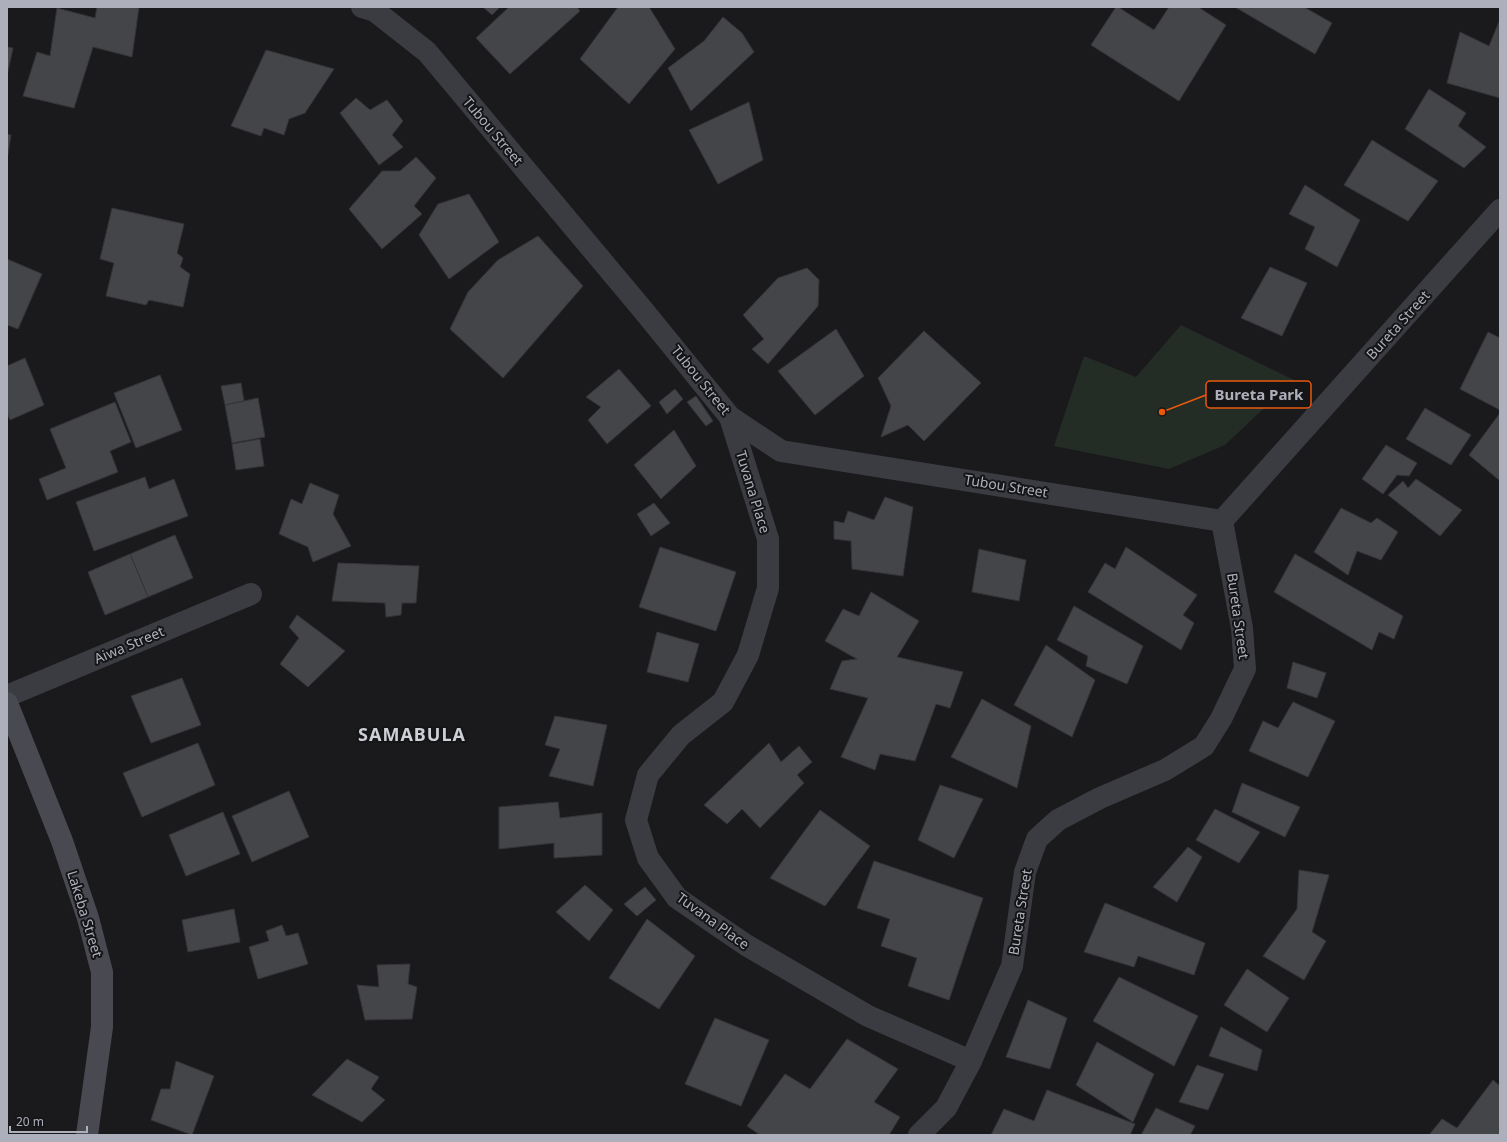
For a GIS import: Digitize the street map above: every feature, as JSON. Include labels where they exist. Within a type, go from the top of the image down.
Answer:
[{"type":"main road","name":"Lakeba Street","points":[[7,703],[62,841],[88,918],[102,972],[102,1027],[87,1135]]},
{"type":"street","name":"Tubou Street","points":[[362,7],[376,11],[427,52],[643,310],[730,417],[781,451],[1222,521]]},
{"type":"street","name":"Bureta Street","points":[[919,1135],[946,1108],[971,1060],[1012,966],[1025,872],[1037,839],[1058,820],[1100,798],[1166,770],[1204,746],[1221,719],[1245,669],[1242,628],[1222,521],[1500,210]]},
{"type":"street","name":"Tuvana Place","points":[[730,417],[768,539],[768,588],[748,655],[723,702],[681,735],[648,775],[636,820],[648,858],[677,898],[746,945],[868,1016],[971,1060]]},
{"type":"street","name":"Aiwa Street","points":[[7,696],[251,594]]},
{"type":"shaded area","points":[[1181,325],[1294,380],[1225,445],[1169,469],[1054,446],[1084,356],[1136,377]]},
{"type":"building","points":[[97,7],[139,7],[132,57],[93,47],[74,108],[23,96],[37,52],[50,56],[57,8],[95,18]]},
{"type":"building","points":[[483,7],[500,7],[492,15]]},
{"type":"building","points":[[509,7],[577,7],[580,11],[510,74],[476,38]]},
{"type":"building","points":[[618,7],[649,7],[675,49],[629,104],[580,59]]},
{"type":"building","points":[[1116,7],[1154,30],[1169,7],[1198,7],[1226,25],[1179,101],[1091,45]]},
{"type":"building","points":[[1235,7],[1304,7],[1332,23],[1315,54]]},
{"type":"building","points":[[723,17],[742,33],[754,52],[691,111],[668,68],[704,41]]},
{"type":"building","points":[[1499,22],[1500,98],[1447,83],[1460,32],[1489,46]]},
{"type":"building","points":[[7,47],[13,48],[7,76]]},
{"type":"building","points":[[266,50],[334,69],[305,113],[289,119],[284,135],[264,128],[261,136],[231,126]]},
{"type":"building","points":[[1429,89],[1466,113],[1458,126],[1486,147],[1464,168],[1405,129]]},
{"type":"building","points":[[356,98],[370,110],[387,100],[403,121],[392,135],[403,147],[379,165],[340,113]]},
{"type":"building","points":[[749,102],[763,160],[718,184],[689,130]]},
{"type":"building","points":[[7,134],[11,135],[7,160]]},
{"type":"building","points":[[1372,140],[1438,181],[1408,221],[1344,185]]},
{"type":"building","points":[[416,157],[436,178],[414,206],[422,214],[382,249],[349,209],[382,171],[400,171]]},
{"type":"building","points":[[1305,185],[1360,220],[1337,267],[1305,249],[1315,227],[1289,214]]},
{"type":"building","points":[[469,194],[499,242],[449,279],[419,235],[438,204]]},
{"type":"building","points":[[112,208],[184,224],[177,253],[183,258],[180,267],[190,274],[183,307],[149,300],[146,305],[106,296],[114,263],[100,259]]},
{"type":"building","points":[[538,236],[583,286],[503,378],[450,329],[468,292],[498,260]]},
{"type":"building","points":[[7,259],[42,274],[18,329],[7,325]]},
{"type":"building","points":[[1270,267],[1307,283],[1282,336],[1241,318]]},
{"type":"building","points":[[807,268],[819,280],[818,306],[768,364],[752,349],[764,339],[743,315],[778,278]]},
{"type":"building","points":[[836,329],[864,376],[815,415],[778,371]]},
{"type":"building","points":[[924,331],[981,383],[924,441],[908,425],[881,437],[891,406],[878,378]]},
{"type":"building","points":[[1488,332],[1500,338],[1500,410],[1460,389]]},
{"type":"building","points":[[25,358],[44,405],[10,420],[7,413],[7,366]]},
{"type":"building","points":[[619,369],[651,406],[607,444],[588,420],[601,407],[586,397]]},
{"type":"building","points":[[160,375],[182,430],[136,448],[114,393]]},
{"type":"building","points":[[241,383],[244,401],[225,405],[221,386]]},
{"type":"building","points":[[675,389],[683,399],[667,414],[659,402]]},
{"type":"building","points":[[696,396],[713,421],[706,426],[687,402]]},
{"type":"building","points":[[258,398],[265,437],[232,443],[225,405]]},
{"type":"building","points":[[115,402],[131,442],[110,451],[118,472],[47,500],[39,479],[66,468],[50,429]]},
{"type":"building","points":[[1425,408],[1471,435],[1451,465],[1406,439]]},
{"type":"building","points":[[1500,413],[1500,480],[1499,480],[1469,455]]},
{"type":"building","points":[[674,430],[696,466],[661,499],[634,465]]},
{"type":"building","points":[[260,439],[264,466],[236,470],[232,444]]},
{"type":"building","points":[[1386,445],[1417,463],[1409,476],[1397,475],[1383,494],[1362,479]]},
{"type":"building","points":[[145,477],[149,489],[174,479],[188,516],[94,551],[76,502]]},
{"type":"building","points":[[1416,479],[1462,510],[1440,536],[1388,495],[1403,481],[1408,488]]},
{"type":"building","points":[[310,483],[339,495],[333,514],[351,546],[313,562],[308,547],[279,534],[291,499],[302,504]]},
{"type":"building","points":[[885,497],[913,507],[903,576],[852,569],[851,541],[834,539],[834,521],[844,523],[848,511],[874,520]]},
{"type":"building","points":[[654,503],[670,523],[651,536],[637,514]]},
{"type":"building","points":[[1341,508],[1371,523],[1377,518],[1398,532],[1381,560],[1357,551],[1348,575],[1314,552]]},
{"type":"building","points":[[175,535],[193,578],[148,597],[130,554]]},
{"type":"building","points":[[660,547],[736,572],[716,631],[639,607]]},
{"type":"building","points":[[1126,547],[1197,595],[1183,615],[1194,623],[1181,650],[1088,592],[1105,563],[1115,569]]},
{"type":"building","points":[[979,549],[1026,560],[1019,601],[972,592]]},
{"type":"building","points":[[130,554],[148,597],[105,615],[88,572]]},
{"type":"building","points":[[1295,554],[1403,616],[1394,639],[1379,632],[1372,650],[1274,592]]},
{"type":"building","points":[[338,563],[419,566],[416,603],[402,603],[401,615],[386,617],[385,603],[332,601]]},
{"type":"building","points":[[871,592],[919,621],[897,657],[963,672],[950,708],[936,704],[915,761],[880,754],[875,770],[841,757],[868,698],[830,689],[842,661],[857,659],[825,641],[843,609],[859,616]]},
{"type":"building","points":[[1074,606],[1143,646],[1127,684],[1086,666],[1088,656],[1057,640]]},
{"type":"building","points":[[297,615],[345,651],[308,687],[280,664],[299,638],[289,627]]},
{"type":"building","points":[[657,632],[699,644],[688,682],[647,672]]},
{"type":"building","points":[[1046,645],[1095,680],[1072,737],[1014,705]]},
{"type":"building","points":[[1293,662],[1326,673],[1317,698],[1287,688]]},
{"type":"building","points":[[182,678],[201,725],[151,743],[131,696]]},
{"type":"building","points":[[982,699],[1031,726],[1017,788],[951,757]]},
{"type":"building","points":[[1293,702],[1335,721],[1308,777],[1249,751],[1263,721],[1278,728]]},
{"type":"building","points":[[555,716],[607,725],[593,786],[549,776],[560,749],[545,745]]},
{"type":"building","points":[[198,743],[215,785],[142,817],[123,773]]},
{"type":"building","points":[[769,743],[781,762],[799,746],[812,762],[797,775],[804,783],[760,828],[742,809],[727,824],[704,805]]},
{"type":"building","points":[[1242,783],[1300,807],[1285,837],[1232,812]]},
{"type":"building","points":[[940,785],[983,799],[954,858],[918,840]]},
{"type":"building","points":[[289,791],[309,837],[252,862],[232,816]]},
{"type":"building","points":[[558,802],[560,818],[602,813],[602,855],[554,858],[554,843],[499,849],[499,807]]},
{"type":"building","points":[[1215,809],[1260,832],[1239,863],[1196,840]]},
{"type":"building","points":[[820,810],[870,846],[825,906],[770,878]]},
{"type":"building","points":[[223,812],[240,854],[186,876],[169,835]]},
{"type":"building","points":[[1188,847],[1202,857],[1177,902],[1153,887]]},
{"type":"building","points":[[874,861],[983,898],[949,1000],[908,986],[917,958],[881,946],[890,919],[857,908]]},
{"type":"building","points":[[1299,870],[1329,875],[1312,932],[1326,941],[1304,980],[1263,956],[1297,909]]},
{"type":"building","points":[[585,885],[613,910],[589,941],[556,912]]},
{"type":"building","points":[[645,887],[656,900],[637,916],[624,904]]},
{"type":"building","points":[[1105,903],[1205,943],[1194,975],[1138,956],[1134,967],[1084,952]]},
{"type":"building","points":[[234,909],[240,942],[188,952],[182,920]]},
{"type":"building","points":[[647,919],[695,956],[659,1009],[609,978]]},
{"type":"building","points":[[282,925],[286,936],[298,933],[308,964],[258,979],[249,947],[269,941],[266,931]]},
{"type":"building","points":[[410,964],[408,984],[417,987],[412,1019],[365,1020],[357,985],[379,987],[377,965]]},
{"type":"building","points":[[1247,969],[1289,998],[1267,1032],[1224,1005]]},
{"type":"building","points":[[1119,977],[1198,1016],[1174,1066],[1093,1021]]},
{"type":"building","points":[[1028,1000],[1067,1018],[1050,1069],[1006,1057]]},
{"type":"building","points":[[715,1018],[769,1040],[741,1106],[685,1084]]},
{"type":"building","points":[[1221,1027],[1262,1050],[1257,1071],[1209,1056]]},
{"type":"building","points":[[847,1039],[898,1069],[874,1102],[900,1117],[889,1135],[760,1135],[747,1126],[785,1074],[810,1089]]},
{"type":"building","points":[[1097,1042],[1154,1074],[1133,1122],[1076,1085]]},
{"type":"building","points":[[347,1059],[379,1077],[371,1089],[385,1100],[362,1122],[312,1095]]},
{"type":"building","points":[[176,1061],[214,1076],[192,1135],[151,1120],[161,1089],[170,1089]]},
{"type":"building","points":[[1197,1065],[1224,1074],[1208,1110],[1179,1102]]},
{"type":"building","points":[[1493,1080],[1500,1086],[1500,1135],[1429,1135],[1442,1119],[1457,1128]]},
{"type":"building","points":[[1047,1090],[1135,1124],[1130,1135],[991,1135],[1004,1109],[1034,1121]]},
{"type":"building","points":[[1156,1108],[1195,1126],[1190,1135],[1141,1135]]},
{"type":"place","name":"Bureta Park","points":[[1162,412]]},
{"type":"district","name":"SAMABULA","points":[[412,735]]}]
